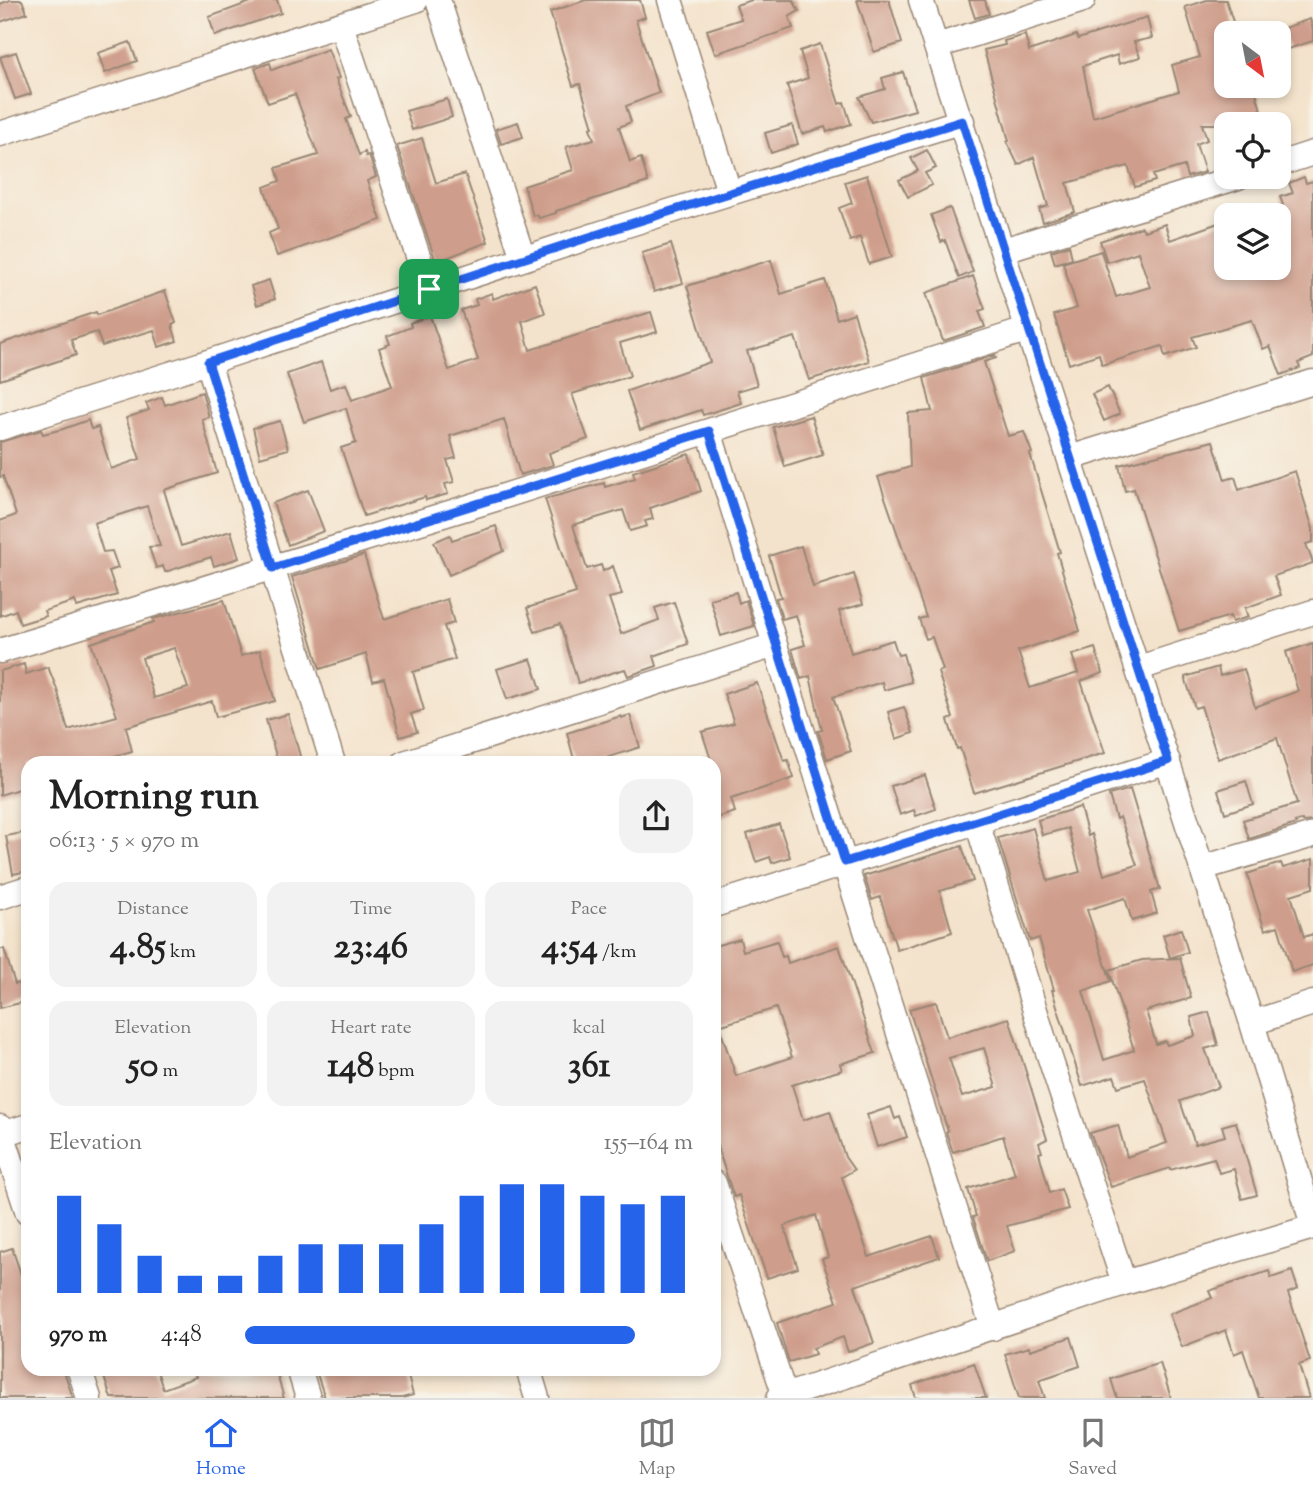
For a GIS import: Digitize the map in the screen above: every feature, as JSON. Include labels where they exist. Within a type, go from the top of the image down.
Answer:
[{"type":"street","points":[[0,134],[416,0]]},
{"type":"street","points":[[438,0],[523,258]]},
{"type":"street","points":[[670,0],[729,192]]},
{"type":"street","points":[[721,1204],[782,1397],[1124,1283],[1313,1226],[1252,1023],[1139,668],[921,0]]},
{"type":"street","points":[[937,46],[1083,0]]},
{"type":"street","points":[[341,25],[429,289]]},
{"type":"street","points":[[0,428],[729,192],[962,121]]},
{"type":"street","points":[[1291,160],[1313,153]]},
{"type":"street","points":[[1004,250],[1214,184]]},
{"type":"street","points":[[0,651],[273,568],[1029,329]]},
{"type":"street","points":[[208,362],[331,756]]},
{"type":"street","points":[[1070,458],[1313,382]]},
{"type":"street","points":[[709,431],[993,1328]]},
{"type":"street","points":[[1139,668],[1313,612]]},
{"type":"street","points":[[426,756],[775,645]]},
{"type":"street","points":[[721,903],[1168,761]]},
{"type":"street","points":[[977,822],[1046,1046],[1124,1283]]},
{"type":"street","points":[[1202,869],[1313,835]]},
{"type":"street","points":[[0,897],[21,890]]},
{"type":"street","points":[[1252,1023],[1313,1003]]},
{"type":"street","points":[[21,1128],[1,1132],[21,1192]]},
{"type":"street","points":[[82,1376],[89,1398]]},
{"type":"street","points":[[301,1376],[308,1398]]},
{"type":"street","points":[[530,1376],[537,1398]]},
{"type":"building","points":[[10,0],[22,0],[27,13],[0,22],[0,4]]},
{"type":"building","points":[[256,0],[277,0],[281,13],[215,36],[209,17]]},
{"type":"building","points":[[586,0],[640,0],[645,17],[636,20],[659,93],[626,106],[631,122],[619,127],[630,162],[641,158],[648,182],[539,218],[537,215],[533,216],[524,186],[573,170],[566,147],[594,139],[580,84],[573,86],[550,12]]},
{"type":"building","points":[[752,0],[793,0],[799,11],[789,17],[793,28],[715,54],[707,30],[741,19],[736,5]]},
{"type":"building","points":[[857,0],[889,0],[902,43],[874,52]]},
{"type":"building","points":[[969,0],[985,0],[989,14],[975,18]]},
{"type":"building","points":[[1207,0],[1226,0],[1233,21],[1214,21],[1214,98],[1257,98],[1262,112],[1214,112],[1214,124],[1202,124],[1207,140],[1196,144],[1205,172],[1187,177],[1184,166],[1153,175],[1155,181],[1135,187],[1128,166],[1067,183],[1075,212],[1043,222],[1039,209],[1048,206],[1034,157],[1018,165],[1007,142],[1009,141],[984,50],[1005,45],[1004,41],[1025,35],[1029,51],[1076,35],[1078,39],[1147,17],[1152,38],[1134,42],[1140,57],[1119,64],[1117,55],[1083,66],[1093,117],[1179,91],[1172,65],[1200,57],[1185,7]]},
{"type":"building","points":[[1310,19],[1313,41],[1292,48],[1292,25]]},
{"type":"building","points":[[130,42],[137,61],[105,73],[98,53]]},
{"type":"building","points":[[820,44],[839,104],[844,102],[851,124],[827,132],[825,127],[802,134],[787,85],[808,78],[800,51]]},
{"type":"building","points":[[328,49],[351,117],[346,119],[359,155],[365,152],[366,156],[369,155],[376,177],[367,181],[381,220],[277,256],[269,233],[278,229],[264,187],[280,181],[276,168],[318,155],[295,94],[268,103],[255,68],[270,63],[272,70]]},
{"type":"building","points":[[16,52],[31,94],[15,99],[0,57]]},
{"type":"building","points":[[903,72],[915,110],[871,122],[859,97],[885,89],[882,78]]},
{"type":"building","points":[[447,99],[452,117],[412,130],[406,111]]},
{"type":"building","points":[[518,122],[523,137],[501,144],[496,129]]},
{"type":"building","points":[[792,125],[798,144],[771,153],[765,133]]},
{"type":"building","points":[[422,138],[436,183],[465,174],[488,242],[436,262],[397,146]]},
{"type":"building","points":[[927,150],[936,168],[925,173],[932,185],[908,197],[899,180],[918,171],[911,158]]},
{"type":"building","points":[[867,175],[892,257],[869,264],[860,237],[850,241],[839,208],[852,203],[845,182]]},
{"type":"building","points":[[1304,177],[1306,183],[1313,181],[1313,357],[1298,363],[1300,368],[1281,375],[1270,346],[1263,349],[1252,320],[1192,337],[1196,347],[1165,357],[1162,346],[1102,365],[1099,354],[1069,364],[1054,315],[1077,308],[1063,263],[1101,251],[1116,297],[1150,287],[1138,252],[1107,262],[1100,241],[1142,227],[1144,231],[1165,224],[1170,240],[1214,225],[1214,280],[1291,280],[1291,203],[1282,203],[1280,197],[1293,193],[1291,182]]},
{"type":"building","points":[[950,208],[973,272],[959,278],[945,240],[941,242],[931,215]]},
{"type":"building","points":[[671,244],[683,283],[654,292],[642,253]]},
{"type":"building","points":[[1069,245],[1072,258],[1055,264],[1051,251]]},
{"type":"building","points":[[771,260],[781,294],[825,280],[837,319],[854,313],[869,361],[809,380],[795,337],[747,351],[757,385],[737,391],[741,403],[703,415],[701,410],[640,430],[627,391],[710,362],[687,286]]},
{"type":"building","points":[[973,276],[985,309],[979,311],[985,327],[943,341],[926,293]]},
{"type":"building","points":[[269,280],[275,299],[257,305],[251,286]]},
{"type":"building","points":[[535,284],[545,313],[522,321],[530,350],[651,312],[657,332],[620,343],[630,376],[572,394],[588,439],[549,453],[553,465],[520,475],[504,419],[450,436],[456,458],[447,460],[454,482],[445,484],[448,494],[426,500],[425,497],[364,516],[341,448],[356,443],[346,408],[304,422],[287,374],[321,362],[330,389],[346,384],[352,400],[392,386],[379,348],[390,344],[387,336],[430,316],[449,370],[478,360],[461,310],[477,305],[475,299],[492,293],[493,299]]},
{"type":"building","points":[[165,291],[176,323],[172,325],[177,341],[159,347],[154,330],[102,346],[97,332],[71,340],[76,355],[0,380],[0,344]]},
{"type":"building","points":[[995,355],[996,358],[984,362],[1008,436],[1024,432],[1032,453],[1030,454],[1060,552],[1057,553],[1080,631],[1018,651],[1030,688],[1078,673],[1072,655],[1095,648],[1103,673],[1081,681],[1105,753],[974,793],[948,720],[953,718],[938,672],[943,670],[932,637],[926,639],[919,619],[926,617],[878,477],[910,467],[908,413],[932,411],[924,378]]},
{"type":"building","points":[[1108,387],[1120,414],[1104,421],[1092,394]]},
{"type":"building","points":[[202,392],[209,417],[202,419],[217,473],[164,490],[181,546],[231,531],[239,558],[214,566],[211,557],[165,572],[163,566],[156,568],[149,547],[160,546],[147,506],[94,523],[103,552],[112,551],[118,568],[109,571],[117,595],[77,607],[75,601],[44,611],[46,616],[20,624],[16,610],[0,616],[0,521],[16,515],[3,476],[0,477],[0,442],[41,430],[43,434],[63,429],[88,420],[91,429],[98,427],[111,469],[140,459],[126,418],[149,410],[146,403],[162,397],[165,405]]},
{"type":"building","points":[[811,416],[823,455],[785,467],[773,427]]},
{"type":"building","points":[[280,421],[288,449],[260,457],[253,428]]},
{"type":"building","points":[[1213,441],[1225,480],[1235,477],[1239,490],[1295,471],[1313,529],[1313,542],[1306,544],[1313,563],[1274,576],[1281,595],[1245,608],[1248,617],[1232,622],[1230,616],[1179,631],[1134,489],[1125,491],[1119,465]]},
{"type":"building","points":[[689,454],[701,491],[650,508],[653,519],[645,521],[647,526],[630,531],[623,510],[573,525],[587,569],[601,565],[603,571],[613,566],[622,595],[609,598],[621,634],[659,620],[655,608],[674,602],[688,644],[654,656],[657,666],[628,676],[625,669],[578,683],[560,624],[535,632],[527,608],[576,593],[545,499],[604,483],[605,487],[635,478],[633,472]]},
{"type":"building","points":[[308,490],[324,531],[288,545],[273,503]]},
{"type":"building","points":[[496,526],[504,551],[449,575],[434,542],[450,535],[452,540]]},
{"type":"building","points":[[801,546],[813,587],[854,574],[863,604],[839,611],[851,653],[893,640],[898,655],[903,654],[911,682],[884,690],[882,682],[833,697],[851,751],[827,759],[818,731],[822,730],[810,676],[801,679],[792,649],[805,645],[796,615],[782,619],[776,598],[781,597],[769,556]]},
{"type":"building","points":[[364,555],[384,619],[447,599],[454,623],[444,626],[455,659],[413,672],[424,710],[411,714],[417,732],[400,737],[384,678],[373,681],[366,654],[320,669],[292,577]]},
{"type":"building","points":[[736,592],[739,603],[746,600],[754,626],[721,636],[710,599]]},
{"type":"building","points":[[224,600],[241,656],[260,650],[275,701],[216,717],[212,701],[126,727],[132,751],[114,756],[21,756],[21,788],[0,795],[0,671],[24,664],[26,674],[48,667],[68,730],[117,716],[91,643],[154,622],[153,619]],"holes":[[[174,648],[188,688],[154,698],[142,658]]]},
{"type":"building","points":[[1313,643],[1313,821],[1302,820],[1249,839],[1243,820],[1297,804],[1277,738],[1218,759],[1201,706],[1195,708],[1185,677],[1218,667],[1220,676],[1244,669],[1255,707],[1298,691],[1286,652]]},
{"type":"building","points":[[531,659],[541,689],[507,699],[497,669]]},
{"type":"building","points":[[757,683],[784,761],[788,760],[794,778],[731,799],[735,812],[721,817],[721,756],[710,756],[702,732],[734,723],[724,694]]},
{"type":"building","points":[[904,707],[913,733],[896,739],[888,712]]},
{"type":"building","points":[[288,714],[300,756],[276,756],[266,720]]},
{"type":"building","points":[[630,715],[640,747],[612,756],[573,756],[567,733]]},
{"type":"building","points":[[925,775],[936,809],[916,816],[914,810],[900,815],[891,786]]},
{"type":"building","points":[[1246,781],[1253,804],[1225,813],[1218,790]]},
{"type":"building","points":[[1130,789],[1160,889],[1151,892],[1157,913],[1132,921],[1125,898],[1087,910],[1111,981],[1083,991],[1104,1060],[1134,1050],[1109,970],[1142,960],[1180,958],[1191,998],[1146,1011],[1156,1044],[1165,1041],[1167,1045],[1195,1036],[1191,1017],[1209,1012],[1218,1045],[1205,1049],[1219,1087],[1180,1101],[1195,1144],[1225,1136],[1222,1126],[1236,1122],[1257,1195],[1242,1199],[1234,1169],[1219,1173],[1214,1158],[1170,1168],[1111,1187],[1090,1133],[1118,1125],[1127,1157],[1167,1143],[1145,1079],[1118,1087],[1114,1076],[1082,1086],[1039,938],[1030,941],[998,838],[1033,828],[1048,881],[1080,872],[1068,828],[1042,835],[1038,820],[1080,807],[1088,836],[1092,834],[1104,875],[1137,865],[1120,817],[1116,819],[1109,795]]},
{"type":"building","points":[[779,824],[790,857],[772,863],[770,857],[756,862],[747,834]]},
{"type":"building","points":[[21,833],[21,872],[13,874],[6,836]]},
{"type":"building","points":[[962,846],[973,881],[940,891],[952,932],[897,950],[880,897],[872,900],[864,876]]},
{"type":"building","points":[[1313,859],[1313,888],[1291,895],[1304,937],[1313,934],[1313,965],[1292,972],[1278,926],[1265,930],[1247,874],[1281,863],[1283,868]]},
{"type":"building","points":[[1181,929],[1188,952],[1170,958],[1163,935]]},
{"type":"building","points":[[740,939],[743,951],[777,941],[782,957],[786,956],[788,963],[839,946],[875,1053],[840,1064],[842,1070],[792,1085],[803,1120],[830,1111],[845,1157],[854,1170],[842,1177],[869,1257],[932,1236],[939,1257],[855,1286],[874,1343],[848,1352],[843,1337],[813,1348],[815,1354],[789,1362],[777,1323],[837,1302],[822,1259],[828,1257],[816,1215],[784,1226],[798,1268],[767,1278],[739,1195],[734,1197],[721,1158],[721,1032],[736,1076],[792,1057],[776,1008],[721,1025],[721,944]]},
{"type":"building","points":[[0,949],[4,949],[15,984],[21,983],[21,1003],[0,1008]]},
{"type":"building","points":[[936,1002],[947,1037],[1009,1018],[1047,1139],[1039,1143],[1042,1152],[1039,1153],[1050,1193],[1061,1189],[1068,1209],[1007,1226],[1015,1251],[987,1261],[973,1217],[976,1216],[968,1189],[1015,1174],[1003,1136],[953,1152],[909,1009]],"holes":[[[984,1048],[996,1087],[962,1097],[949,1058]]]},
{"type":"building","points":[[891,1107],[895,1119],[900,1117],[907,1137],[877,1147],[867,1115]]},
{"type":"building","points":[[12,1248],[21,1274],[21,1376],[66,1376],[73,1398],[0,1398],[0,1252]]},
{"type":"building","points":[[1269,1271],[1271,1278],[1292,1271],[1298,1289],[1288,1293],[1310,1361],[1299,1365],[1309,1398],[1259,1398],[1243,1350],[1234,1354],[1226,1330],[1182,1347],[1169,1314],[1212,1298],[1209,1291]]},
{"type":"building","points":[[1071,1337],[1080,1366],[1039,1380],[1045,1398],[1019,1398],[1005,1354],[1029,1347],[1030,1350]]},
{"type":"building","points":[[974,1363],[986,1398],[916,1398],[912,1385]]},
{"type":"building","points":[[1160,1363],[1171,1398],[1117,1398],[1111,1379]]},
{"type":"building","points":[[104,1376],[159,1376],[163,1389],[196,1376],[277,1376],[284,1398],[111,1398]]},
{"type":"building","points":[[318,1376],[408,1376],[413,1395],[402,1398],[325,1398]]},
{"type":"route","points":[[962,121],[1168,761],[845,862],[709,431],[273,568],[208,362],[429,289],[729,192],[962,121]]}]
